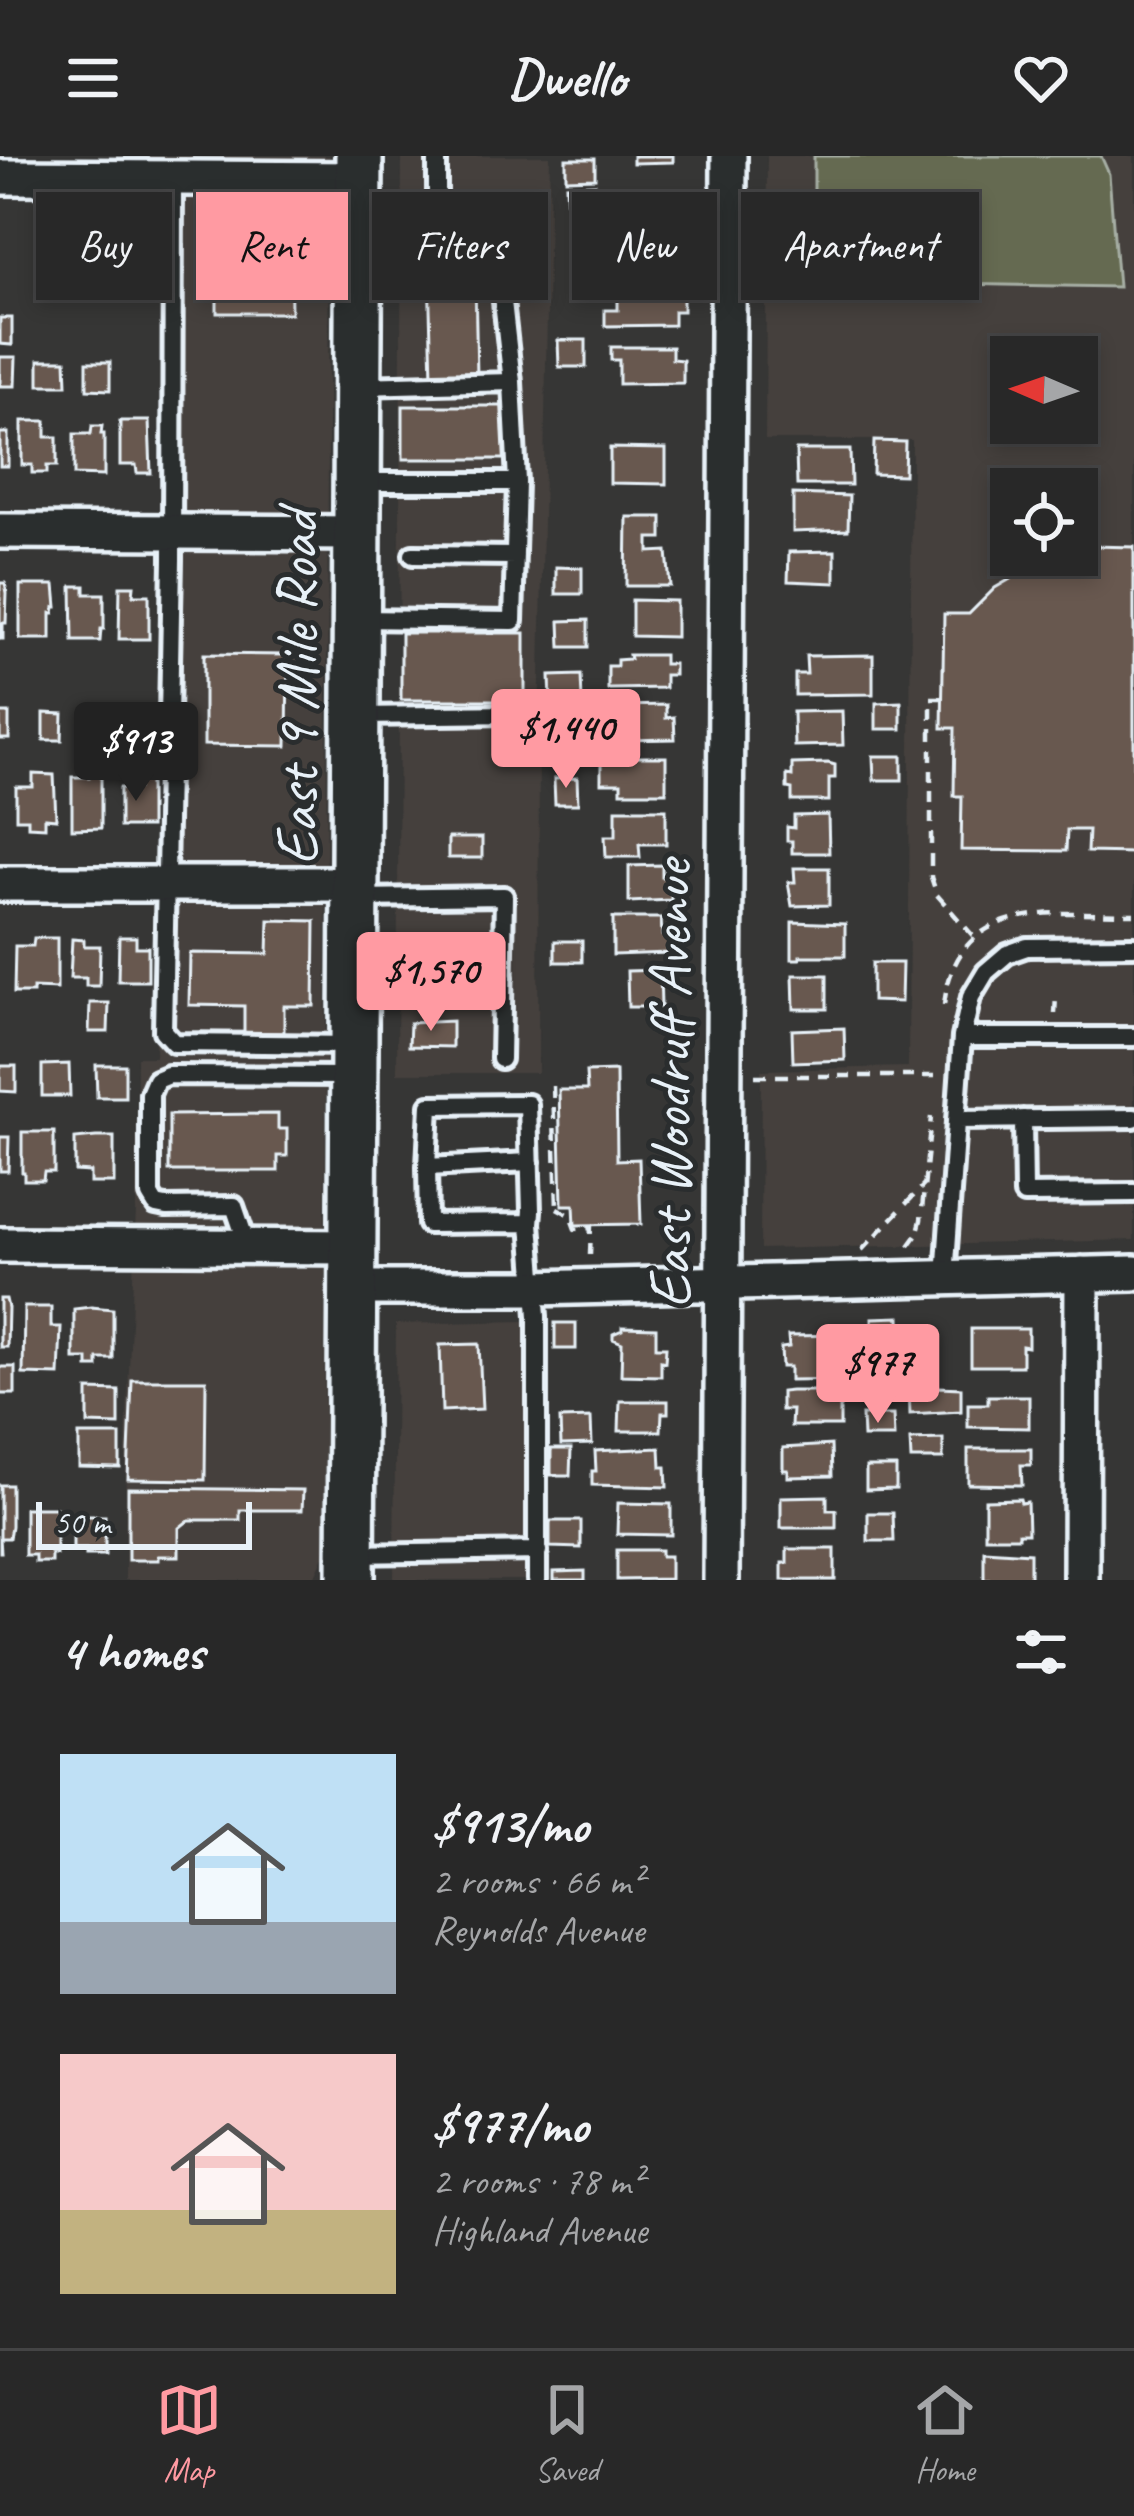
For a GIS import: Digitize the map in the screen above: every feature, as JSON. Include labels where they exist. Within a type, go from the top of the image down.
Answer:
[{"type":"main road","name":"East 9 Mile Road","points":[[351,1567],[358,186]]},
{"type":"street","name":"East Woodruff Avenue","points":[[722,1580],[729,156]]},
{"type":"street","points":[[0,177],[358,186]]},
{"type":"street","points":[[0,531],[357,532]]},
{"type":"street","points":[[0,884],[357,891]]},
{"type":"street","points":[[0,1245],[248,1246],[354,1267],[534,1288],[1134,1273]]},
{"type":"street","points":[[1081,1580],[1082,1274]]},
{"type":"lane","points":[[437,156],[437,192]]},
{"type":"lane","points":[[173,178],[164,1031],[175,1043],[354,1060]]},
{"type":"lane","points":[[357,620],[513,621],[517,482],[512,382],[493,228],[358,186]]},
{"type":"lane","points":[[358,386],[512,382]]},
{"type":"lane","points":[[357,482],[517,482]]},
{"type":"lane","points":[[413,555],[515,556]]},
{"type":"lane","points":[[357,716],[516,714]]},
{"type":"lane","points":[[357,891],[504,896],[501,1059]]},
{"type":"lane","points":[[946,1277],[962,1037],[971,997],[986,972],[1007,954],[1027,947],[1134,946]]},
{"type":"lane","points":[[355,980],[503,977]]},
{"type":"lane","points":[[962,1037],[1134,1037]]},
{"type":"lane","points":[[248,1246],[234,1206],[166,1207],[150,1195],[150,1094],[156,1080],[168,1075],[354,1060]]},
{"type":"lane","points":[[530,1223],[428,1224],[430,1105],[528,1104],[537,1316],[537,1580]]},
{"type":"lane","points":[[956,1120],[1134,1118]]},
{"type":"lane","points":[[1023,1119],[1024,1194],[1134,1193]]},
{"type":"lane","points":[[428,1167],[530,1162]]},
{"type":"lane","points":[[351,1567],[538,1551]]},
{"type":"path","points":[[943,698],[932,698],[931,877],[937,895],[974,937]]},
{"type":"path","points":[[724,1076],[935,1076]]},
{"type":"path","points":[[553,1086],[557,1208]]},
{"type":"path","points":[[862,1251],[924,1185]]},
{"type":"path","points":[[546,1208],[570,1215],[575,1229],[591,1226],[590,1258]]},
{"type":"shaded area","points":[[135,156],[329,156],[329,192],[196,192],[196,300],[328,300],[324,1556],[313,1580],[125,1580],[137,1057],[155,1057],[161,300],[172,300],[172,192],[136,192]]},
{"type":"shaded area","points":[[402,156],[550,156],[548,261],[548,192],[402,192]]},
{"type":"shaded area","points":[[767,156],[1134,156],[1134,1240],[760,1249],[761,1070],[908,1067],[912,440],[765,440],[766,300],[979,300],[979,192],[767,192]]},
{"type":"shaded area","points":[[401,300],[547,300],[538,1073],[397,1073]]},
{"type":"shaded area","points":[[526,1321],[529,1580],[394,1580],[396,1324]]},
{"type":"green space","points":[[814,156],[1101,156],[1109,174],[1118,287],[979,284],[979,192],[814,192]]},
{"type":"building","points":[[633,156],[673,156],[673,162],[633,163]]},
{"type":"building","points":[[566,159],[595,159],[595,178],[566,179]]},
{"type":"building","points":[[595,184],[595,192],[572,192],[572,213],[567,213],[566,185]]},
{"type":"building","points":[[217,300],[291,300],[291,313],[217,313]]},
{"type":"building","points":[[430,300],[475,300],[477,377],[432,378]]},
{"type":"building","points":[[618,300],[683,300],[683,311],[674,311],[674,325],[605,326],[605,310],[618,310]]},
{"type":"building","points":[[0,318],[12,318],[12,345],[0,344]]},
{"type":"building","points":[[558,340],[586,340],[586,367],[559,367]]},
{"type":"building","points":[[611,347],[672,347],[672,359],[683,360],[683,383],[619,384],[619,360],[611,360]]},
{"type":"building","points":[[0,357],[16,357],[15,386],[0,386]]},
{"type":"building","points":[[39,360],[66,360],[67,385],[39,385]]},
{"type":"building","points":[[87,362],[110,362],[110,390],[87,389]]},
{"type":"building","points":[[403,406],[508,406],[508,459],[403,459]]},
{"type":"building","points":[[22,421],[46,421],[46,437],[57,437],[57,466],[47,466],[47,473],[32,473],[32,465],[22,465]]},
{"type":"building","points":[[120,421],[149,421],[151,473],[137,473],[136,465],[120,465]]},
{"type":"building","points":[[92,426],[102,426],[104,434],[104,476],[74,475],[74,434],[91,434]]},
{"type":"building","points":[[0,433],[8,433],[8,466],[0,466]]},
{"type":"building","points":[[874,441],[905,442],[904,475],[873,474]]},
{"type":"building","points":[[610,448],[666,449],[666,484],[610,483]]},
{"type":"building","points":[[796,450],[850,450],[851,485],[797,485]]},
{"type":"building","points":[[793,494],[849,496],[848,530],[793,532]]},
{"type":"building","points":[[627,517],[662,517],[662,538],[649,538],[649,552],[667,551],[670,586],[626,586]]},
{"type":"building","points":[[1098,546],[1134,547],[1134,853],[1087,852],[1088,830],[1067,830],[1066,851],[961,850],[962,796],[954,796],[955,728],[942,728],[944,614],[969,614],[995,588],[1016,576],[1098,576]]},
{"type":"building","points":[[835,551],[835,583],[788,581],[789,552]]},
{"type":"building","points":[[556,567],[582,568],[582,594],[556,594]]},
{"type":"building","points":[[0,583],[5,583],[7,593],[3,639],[0,639]]},
{"type":"building","points":[[20,585],[55,585],[57,607],[51,613],[51,639],[20,639]]},
{"type":"building","points":[[72,586],[85,586],[85,594],[104,594],[100,641],[73,641]]},
{"type":"building","points":[[120,586],[134,586],[133,595],[149,595],[149,639],[119,639]]},
{"type":"building","points":[[632,600],[676,601],[676,637],[632,636]]},
{"type":"building","points":[[588,620],[588,647],[561,647],[560,621]]},
{"type":"building","points":[[401,633],[525,633],[525,700],[401,700]]},
{"type":"building","points":[[204,654],[288,655],[287,746],[204,745]]},
{"type":"building","points":[[629,655],[664,655],[664,664],[674,664],[674,675],[665,675],[665,688],[608,689],[608,666],[617,666],[617,660],[630,659]]},
{"type":"building","points":[[873,655],[873,694],[795,695],[795,674],[807,674],[806,656]]},
{"type":"building","points":[[581,675],[582,701],[551,702],[550,676]]},
{"type":"building","points":[[901,702],[901,729],[876,729],[876,703]]},
{"type":"building","points":[[666,705],[666,718],[674,717],[675,739],[621,740],[620,706]]},
{"type":"building","points":[[842,711],[843,745],[794,746],[793,712]]},
{"type":"building","points":[[138,712],[158,712],[158,734],[138,733]]},
{"type":"building","points":[[0,713],[9,713],[9,739],[0,739]]},
{"type":"building","points":[[44,713],[63,714],[62,740],[44,740]]},
{"type":"building","points":[[90,713],[110,713],[109,738],[89,738]]},
{"type":"building","points":[[554,726],[579,726],[580,752],[554,753]]},
{"type":"building","points":[[873,756],[902,756],[902,780],[874,780]]},
{"type":"building","points":[[666,757],[666,792],[621,792],[621,783],[601,783],[601,758]]},
{"type":"building","points":[[792,764],[835,765],[835,778],[829,778],[829,801],[792,801],[787,775],[792,776]]},
{"type":"building","points":[[33,774],[54,775],[56,819],[45,818],[45,827],[16,819],[16,787],[33,787]]},
{"type":"building","points":[[101,774],[101,828],[72,829],[72,777]]},
{"type":"building","points":[[138,775],[150,775],[150,827],[120,827],[120,788],[138,788]]},
{"type":"building","points":[[577,778],[578,804],[555,804],[554,779]]},
{"type":"building","points":[[616,809],[666,809],[666,844],[639,844],[640,857],[606,857],[605,836],[616,836]]},
{"type":"building","points":[[828,815],[829,853],[792,853],[787,827],[794,828],[794,816]]},
{"type":"building","points":[[448,838],[482,838],[482,858],[448,858]]},
{"type":"building","points":[[662,865],[662,877],[671,877],[671,900],[629,902],[629,866]]},
{"type":"building","points":[[794,868],[829,868],[829,905],[792,906],[788,882],[795,882]]},
{"type":"building","points":[[613,918],[661,918],[662,935],[669,935],[669,953],[613,955]]},
{"type":"building","points":[[269,920],[315,921],[314,1006],[284,1006],[284,1033],[244,1033],[244,1006],[189,1005],[190,953],[268,954]]},
{"type":"building","points":[[792,922],[845,924],[845,956],[792,959]]},
{"type":"building","points":[[119,937],[136,937],[136,947],[148,947],[148,981],[118,981]]},
{"type":"building","points":[[34,938],[57,938],[57,989],[14,993],[15,946],[33,946]]},
{"type":"building","points":[[72,939],[84,940],[84,946],[100,946],[99,986],[86,986],[86,978],[70,978]]},
{"type":"building","points":[[555,941],[582,941],[582,962],[555,962]]},
{"type":"building","points":[[872,963],[902,963],[901,1002],[872,1001]]},
{"type":"building","points":[[660,970],[661,1007],[628,1007],[627,971]]},
{"type":"building","points":[[793,975],[827,975],[827,1009],[794,1009]]},
{"type":"building","points":[[90,1003],[109,1003],[108,1032],[89,1032]]},
{"type":"building","points":[[452,1021],[452,1047],[409,1046],[410,1023]]},
{"type":"building","points":[[844,1028],[845,1060],[793,1062],[792,1030]]},
{"type":"building","points":[[69,1064],[70,1096],[42,1096],[42,1065]]},
{"type":"building","points":[[96,1065],[125,1065],[125,1097],[97,1097]]},
{"type":"building","points":[[0,1066],[16,1066],[16,1092],[0,1091]]},
{"type":"building","points":[[616,1071],[617,1160],[639,1159],[641,1224],[575,1225],[574,1205],[562,1205],[559,1090],[587,1090],[586,1072]]},
{"type":"building","points":[[278,1114],[278,1129],[287,1129],[287,1156],[278,1156],[278,1171],[169,1171],[169,1115]]},
{"type":"building","points":[[22,1132],[54,1132],[54,1172],[44,1172],[43,1180],[24,1180]]},
{"type":"building","points":[[0,1137],[9,1137],[8,1171],[0,1171]]},
{"type":"building","points":[[114,1137],[114,1183],[90,1183],[90,1172],[75,1171],[75,1139]]},
{"type":"building","points":[[0,1299],[6,1299],[8,1308],[7,1347],[0,1347]]},
{"type":"building","points":[[24,1307],[51,1307],[51,1327],[61,1327],[59,1375],[23,1374]]},
{"type":"building","points":[[74,1309],[113,1309],[113,1359],[98,1359],[98,1367],[88,1367],[88,1359],[74,1359]]},
{"type":"building","points":[[900,1317],[901,1343],[873,1344],[872,1318]]},
{"type":"building","points":[[555,1323],[576,1323],[576,1349],[555,1349]]},
{"type":"building","points":[[622,1327],[656,1328],[656,1347],[666,1347],[661,1376],[621,1375],[622,1343],[613,1334]]},
{"type":"building","points":[[971,1329],[1028,1329],[1022,1366],[971,1366]]},
{"type":"building","points":[[935,1332],[936,1364],[909,1364],[909,1333]]},
{"type":"building","points":[[850,1335],[851,1379],[790,1380],[790,1367],[782,1367],[781,1348],[789,1347],[788,1336]]},
{"type":"building","points":[[479,1344],[482,1409],[442,1411],[440,1345]]},
{"type":"building","points":[[0,1367],[15,1367],[15,1394],[0,1394]]},
{"type":"building","points":[[132,1380],[206,1380],[205,1480],[128,1479]]},
{"type":"building","points":[[909,1388],[961,1388],[961,1411],[910,1414]]},
{"type":"building","points":[[88,1390],[119,1391],[119,1425],[88,1424]]},
{"type":"building","points":[[840,1391],[840,1426],[791,1426],[792,1410],[781,1410],[781,1392]]},
{"type":"building","points":[[988,1396],[1029,1396],[1029,1428],[968,1427],[968,1404],[988,1404]]},
{"type":"building","points":[[620,1401],[668,1401],[661,1431],[619,1431]]},
{"type":"building","points":[[862,1415],[893,1415],[894,1437],[863,1437]]},
{"type":"building","points":[[591,1418],[592,1444],[561,1445],[560,1419]]},
{"type":"building","points":[[79,1435],[120,1435],[120,1468],[79,1467]]},
{"type":"building","points":[[943,1439],[943,1459],[911,1459],[910,1440]]},
{"type":"building","points":[[831,1445],[832,1476],[788,1477],[788,1470],[783,1470],[783,1448]]},
{"type":"building","points":[[660,1448],[667,1487],[592,1485],[595,1451]]},
{"type":"building","points":[[551,1449],[571,1449],[570,1475],[551,1475]]},
{"type":"building","points":[[968,1449],[1031,1449],[1031,1465],[1021,1465],[1022,1485],[968,1484]]},
{"type":"building","points":[[866,1467],[896,1467],[896,1489],[866,1490]]},
{"type":"building","points":[[0,1485],[11,1485],[9,1538],[0,1538]]},
{"type":"building","points":[[128,1488],[303,1490],[302,1510],[240,1510],[240,1520],[189,1520],[179,1528],[179,1556],[128,1560]]},
{"type":"building","points":[[827,1496],[827,1510],[836,1510],[836,1528],[781,1528],[781,1497]]},
{"type":"building","points":[[985,1500],[1027,1502],[1028,1533],[985,1537]]},
{"type":"building","points":[[618,1503],[671,1504],[671,1535],[617,1534]]},
{"type":"building","points":[[25,1508],[56,1508],[56,1554],[51,1554],[51,1562],[35,1562],[35,1555],[25,1555]]},
{"type":"building","points":[[868,1513],[893,1513],[894,1541],[868,1541]]},
{"type":"building","points":[[73,1516],[105,1516],[105,1555],[73,1549]]},
{"type":"building","points":[[550,1521],[581,1521],[581,1548],[550,1547]]},
{"type":"building","points":[[787,1549],[835,1549],[835,1580],[782,1580]]},
{"type":"building","points":[[617,1550],[661,1550],[661,1556],[670,1556],[670,1579],[617,1580]]},
{"type":"building","points":[[984,1550],[1030,1553],[1030,1580],[984,1580]]},
{"type":"building","points":[[585,1571],[585,1580],[554,1580],[554,1572]]}]
